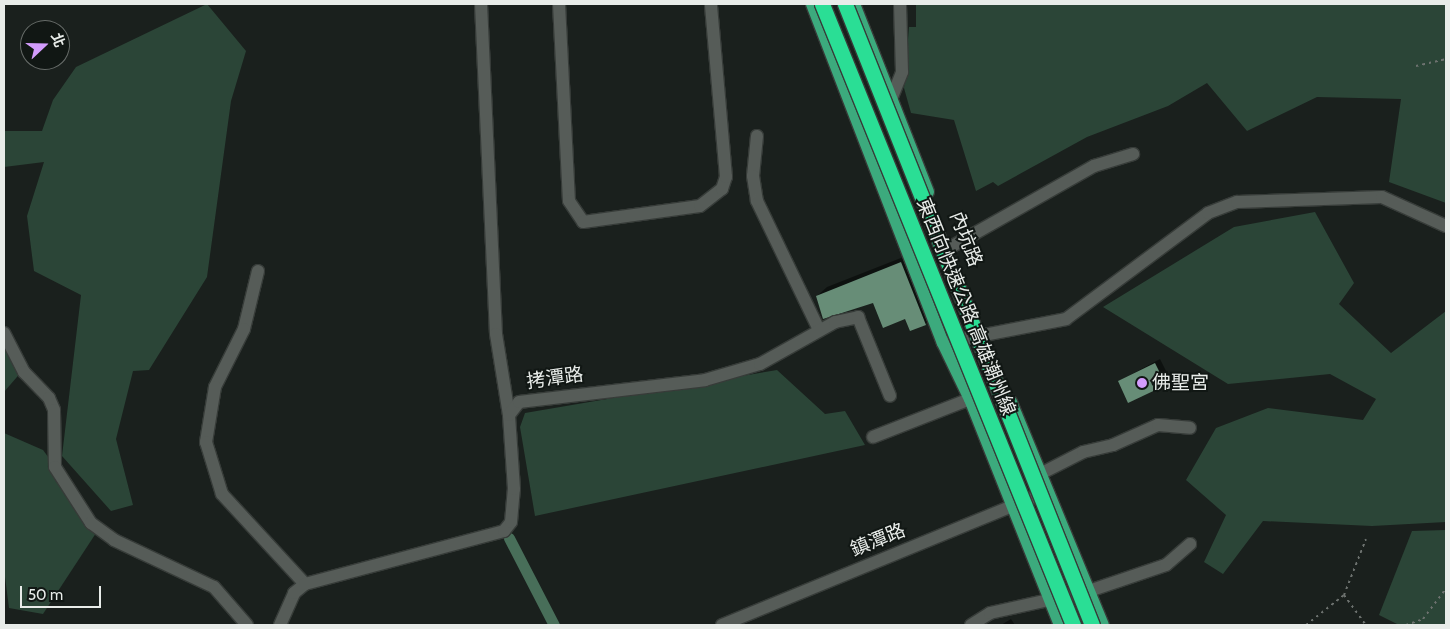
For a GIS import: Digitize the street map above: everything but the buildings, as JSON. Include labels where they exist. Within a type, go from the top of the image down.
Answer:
[{"type":"highway","name":"東西向快速公路 高雄潮州線","points":[[822,4],[1073,625]]},
{"type":"highway","name":"東西向快速公路 高雄潮州線","points":[[845,4],[1092,625]]},
{"type":"main road","points":[[812,4],[943,343],[970,399],[1060,625]]},
{"type":"main road","name":"內坑路","points":[[854,4],[892,97],[983,338],[1042,473],[1103,625]]},
{"type":"street","points":[[280,625],[294,593],[306,584],[504,531],[511,522],[514,489],[509,416],[496,334],[481,4]]},
{"type":"street","points":[[559,4],[569,201],[583,222],[700,206],[722,189],[726,177],[711,4]]},
{"type":"street","points":[[892,97],[902,72],[900,4]]},
{"type":"street","points":[[756,136],[753,176],[757,201],[819,330]]},
{"type":"street","points":[[949,248],[1094,166],[1133,154]]},
{"type":"street","points":[[943,343],[983,338],[1066,320],[1208,213],[1237,202],[1382,197],[1446,226]]},
{"type":"street","points":[[258,271],[244,329],[215,387],[206,442],[222,494],[306,584]]},
{"type":"street","name":"拷潭路","points":[[509,416],[519,402],[549,395],[705,380],[742,370],[819,330],[858,318],[890,396]]},
{"type":"street","points":[[4,333],[24,372],[49,398],[55,468],[91,523],[114,540],[214,587],[247,625]]},
{"type":"street","points":[[873,436],[970,399]]},
{"type":"street","points":[[1042,473],[1083,452],[1113,445],[1158,425],[1190,428]]},
{"type":"street","name":"鎮潭路","points":[[722,625],[1048,491]]},
{"type":"street","points":[[971,625],[990,614],[1089,591],[1166,565],[1181,557],[1190,544]]},
{"type":"path","points":[[1416,66],[1446,59]]},
{"type":"path","points":[[1306,625],[1344,595],[1366,539]]},
{"type":"path","points":[[1406,625],[1422,619],[1446,588]]},
{"type":"path","points":[[1344,595],[1366,625]]},
{"type":"green space","points":[[207,4],[246,51],[231,101],[207,277],[149,370],[133,371],[116,439],[133,505],[111,511],[62,456],[81,295],[34,271],[27,216],[44,162],[4,167],[4,131],[42,131],[53,100],[76,67]]},
{"type":"green space","points":[[916,4],[1446,4],[1446,203],[1389,182],[1401,99],[1317,97],[1247,131],[1207,83],[1168,106],[1087,137],[998,186],[993,182],[976,191],[954,120],[911,113],[904,88],[909,27],[916,27]]},
{"type":"green space","points":[[1315,212],[1354,283],[1339,304],[1391,353],[1446,311],[1446,522],[1372,526],[1263,521],[1223,574],[1204,562],[1226,515],[1186,480],[1216,428],[1268,408],[1363,420],[1376,399],[1330,374],[1228,384],[1103,307],[1234,227]]},
{"type":"green space","points":[[4,323],[23,370],[4,392]]},
{"type":"green space","points":[[777,370],[825,414],[845,411],[865,445],[535,516],[520,427],[525,413]]},
{"type":"green space","points":[[4,433],[43,450],[100,527],[43,614],[9,608],[4,569]]},
{"type":"green space","points":[[1446,530],[1446,625],[1399,625],[1379,615],[1412,531]]},
{"type":"waterway","points":[[509,538],[554,625]]},
{"type":"place","name":"佛聖宮","points":[[1142,383]]}]
